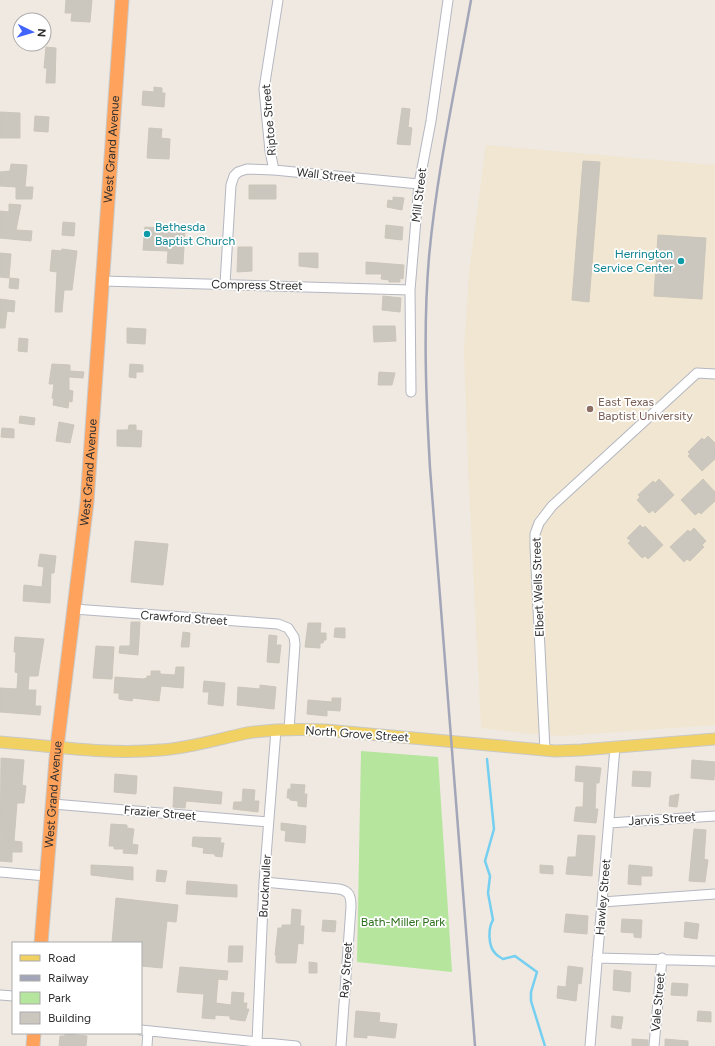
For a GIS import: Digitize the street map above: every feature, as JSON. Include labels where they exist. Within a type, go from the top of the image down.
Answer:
[{"type":"highway","name":"West Grand Avenue","points":[[41,942],[58,747],[87,502],[122,0]]},
{"type":"highway","points":[[33,1046],[34,1034]]},
{"type":"main road","name":"North Grove Street","points":[[0,742],[120,752],[162,750],[247,733],[289,729],[325,730],[545,750],[580,750],[715,738]]},
{"type":"street","name":"Riptoe Street","points":[[274,170],[270,150],[264,89],[278,0]]},
{"type":"street","name":"Mill Street","points":[[411,392],[410,290],[419,184],[431,121],[448,0]]},
{"type":"street","name":"Wall Street","points":[[225,284],[231,185],[234,176],[242,170],[274,170],[419,184]]},
{"type":"street","name":"Compress Street","points":[[103,281],[410,290]]},
{"type":"street","name":"Elbert Wells Street","points":[[545,750],[535,546],[537,528],[542,518],[563,495],[697,373],[715,374]]},
{"type":"street","name":"Crawford Street","points":[[74,610],[284,625],[292,631],[295,644],[289,729]]},
{"type":"street","name":"Bruckmuller","points":[[257,1042],[264,882],[276,730]]},
{"type":"street","name":"Hawley Street","points":[[590,1046],[615,747]]},
{"type":"street","name":"Frazier Street","points":[[53,804],[268,822]]},
{"type":"street","name":"Jarvis Street","points":[[609,823],[715,816]]},
{"type":"street","points":[[0,872],[46,876]]},
{"type":"street","name":"Ray Street","points":[[264,882],[340,889],[347,892],[349,895],[351,907],[341,1046]]},
{"type":"street","points":[[602,902],[715,894]]},
{"type":"street","points":[[597,958],[662,958],[715,961]]},
{"type":"street","name":"Vale Street","points":[[654,1046],[662,958]]},
{"type":"street","points":[[0,995],[12,996]]},
{"type":"street","points":[[147,1046],[145,1031],[234,1043],[257,1042],[296,1046]]},
{"type":"shaded area","name":"East Texas Baptist University","points":[[486,145],[715,165],[715,725],[563,736],[481,728],[468,468],[464,350],[469,272]]},
{"type":"green space","name":"Bath-Miller Park","points":[[361,751],[438,757],[452,972],[357,962]]},
{"type":"building","points":[[66,0],[92,0],[90,22],[71,21],[72,13],[65,13]]},
{"type":"building","points":[[52,48],[56,48],[55,83],[46,83],[47,68],[44,68],[46,52],[52,52]]},
{"type":"building","points":[[154,87],[162,88],[162,93],[165,93],[164,107],[142,105],[143,91],[154,92]]},
{"type":"building","points":[[402,108],[410,109],[408,127],[412,128],[410,145],[397,144]]},
{"type":"building","points":[[0,112],[20,113],[20,138],[0,138]]},
{"type":"building","points":[[35,116],[49,117],[48,132],[34,131]]},
{"type":"building","points":[[149,128],[162,129],[161,138],[170,139],[169,159],[147,158]]},
{"type":"building","points":[[583,161],[600,162],[589,302],[572,300]]},
{"type":"building","points":[[11,164],[27,165],[25,187],[33,187],[32,199],[16,199],[16,187],[0,186],[0,172],[10,171]]},
{"type":"building","points":[[249,185],[276,185],[276,199],[249,199]]},
{"type":"building","points":[[393,197],[404,198],[402,210],[387,207],[388,200],[393,201]]},
{"type":"building","points":[[9,204],[21,205],[16,230],[32,231],[31,241],[0,238],[0,211],[9,212]]},
{"type":"building","points":[[63,222],[75,223],[74,236],[62,235]]},
{"type":"building","points":[[386,225],[403,227],[402,240],[385,238]]},
{"type":"building","points":[[145,227],[185,230],[183,264],[167,263],[168,251],[143,250]]},
{"type":"building","name":"Herrington Service Center","points":[[658,235],[706,238],[702,299],[654,296]]},
{"type":"building","points":[[238,247],[252,247],[252,271],[237,272]]},
{"type":"building","points":[[62,249],[77,251],[72,290],[64,290],[62,312],[55,312],[57,272],[50,271],[52,250],[61,251]]},
{"type":"building","points":[[0,253],[11,254],[9,278],[0,277]]},
{"type":"building","points":[[299,253],[318,253],[318,268],[299,266]]},
{"type":"building","points":[[366,262],[404,265],[403,279],[400,278],[400,282],[389,282],[389,280],[381,279],[382,274],[366,274]]},
{"type":"building","points":[[10,278],[19,279],[18,289],[9,288]]},
{"type":"building","points":[[383,296],[401,298],[400,312],[382,310]]},
{"type":"building","points":[[0,299],[15,301],[14,312],[7,311],[5,328],[0,328]]},
{"type":"building","points":[[373,326],[395,326],[396,341],[374,342]]},
{"type":"building","points":[[127,328],[146,329],[145,344],[127,343]]},
{"type":"building","points":[[19,338],[28,339],[27,352],[18,351]]},
{"type":"building","points":[[52,364],[70,365],[70,371],[84,372],[83,378],[69,377],[69,390],[73,391],[72,402],[69,401],[68,408],[53,405],[54,399],[52,398],[54,384],[49,384]]},
{"type":"building","points":[[130,364],[143,365],[143,372],[136,372],[136,378],[129,377]]},
{"type":"building","points":[[379,372],[395,373],[392,385],[378,385]]},
{"type":"building","points":[[20,416],[35,418],[34,425],[19,423]]},
{"type":"building","points":[[59,422],[74,425],[70,443],[56,441]]},
{"type":"building","points":[[129,425],[136,425],[136,430],[142,431],[141,447],[117,446],[117,430],[128,430]]},
{"type":"building","points":[[2,428],[14,429],[14,438],[1,437]]},
{"type":"building","points":[[708,436],[715,443],[715,459],[702,471],[688,456],[690,454],[688,452],[702,438],[704,440]]},
{"type":"building","points":[[659,479],[674,495],[655,513],[653,510],[649,513],[637,500],[640,497],[638,495],[653,481],[655,483]]},
{"type":"building","points":[[703,479],[715,492],[715,501],[701,514],[699,512],[695,515],[681,500]]},
{"type":"building","points":[[640,525],[643,528],[645,526],[663,545],[648,559],[645,556],[642,558],[628,543],[631,541],[627,538]]},
{"type":"building","points":[[694,528],[706,541],[702,545],[704,547],[690,561],[687,559],[684,562],[670,547],[688,530],[690,532]]},
{"type":"building","points":[[135,541],[168,544],[163,585],[131,582]]},
{"type":"building","points":[[40,554],[56,556],[54,573],[51,573],[50,603],[23,601],[24,585],[42,587],[44,567],[38,566]]},
{"type":"building","points":[[131,622],[140,622],[138,655],[119,653],[120,646],[130,646]]},
{"type":"building","points":[[308,623],[321,623],[320,633],[326,633],[326,640],[324,640],[323,643],[320,643],[320,648],[305,647]]},
{"type":"building","points":[[335,628],[345,628],[345,638],[334,637]]},
{"type":"building","points":[[183,632],[190,633],[189,647],[181,647]]},
{"type":"building","points":[[269,635],[277,636],[276,645],[281,645],[279,663],[267,662]]},
{"type":"building","points":[[15,637],[44,639],[38,676],[29,676],[28,690],[36,690],[35,706],[41,706],[40,715],[0,712],[0,688],[17,689],[18,673],[15,672]]},
{"type":"building","points":[[96,646],[114,647],[112,679],[93,678]]},
{"type":"building","points":[[176,667],[184,667],[183,688],[161,686],[159,701],[133,698],[132,701],[119,699],[119,693],[114,693],[115,677],[143,679],[147,678],[147,676],[151,676],[151,671],[160,671],[160,674],[175,675]]},
{"type":"building","points":[[204,681],[225,683],[223,706],[208,704],[209,692],[203,692]]},
{"type":"building","points":[[260,685],[276,687],[274,709],[237,705],[238,687],[260,689]]},
{"type":"building","points":[[332,698],[341,698],[340,711],[327,710],[327,716],[307,714],[308,700],[332,702]]},
{"type":"building","points":[[1,758],[24,760],[22,785],[26,786],[24,803],[17,803],[14,841],[22,842],[22,852],[12,852],[12,862],[0,861]]},
{"type":"building","points":[[692,760],[715,762],[714,780],[691,778]]},
{"type":"building","points":[[576,766],[601,768],[599,783],[596,783],[595,809],[598,809],[596,823],[574,821],[576,807],[583,807],[584,782],[575,781]]},
{"type":"building","points":[[633,771],[651,772],[650,787],[632,786]]},
{"type":"building","points":[[115,774],[137,776],[136,794],[114,792]]},
{"type":"building","points":[[291,784],[305,785],[304,794],[307,794],[306,807],[298,806],[298,801],[287,798],[288,789],[291,789]]},
{"type":"building","points":[[174,787],[222,792],[221,804],[186,801],[185,808],[173,807]]},
{"type":"building","points":[[243,789],[255,790],[254,801],[259,801],[258,812],[233,809],[234,802],[242,802]]},
{"type":"building","points":[[679,794],[677,807],[669,806],[670,796]]},
{"type":"building","points":[[281,823],[306,826],[305,843],[285,841],[286,831],[281,830]]},
{"type":"building","points":[[111,824],[127,825],[127,828],[134,829],[132,844],[138,845],[137,854],[123,853],[124,849],[114,849],[114,846],[109,846]]},
{"type":"building","points":[[694,829],[706,830],[704,859],[708,860],[705,882],[689,881]]},
{"type":"building","points":[[578,835],[595,836],[592,876],[566,874],[568,857],[576,857]]},
{"type":"building","points":[[193,837],[221,838],[220,843],[224,843],[222,857],[215,856],[215,854],[203,853],[204,848],[192,846]]},
{"type":"building","points":[[91,865],[133,867],[133,880],[91,875]]},
{"type":"building","points":[[540,865],[553,866],[553,874],[540,873]]},
{"type":"building","points":[[629,865],[652,867],[652,876],[641,876],[641,885],[628,884]]},
{"type":"building","points":[[157,870],[167,871],[165,882],[156,881]]},
{"type":"building","points":[[187,881],[237,885],[237,897],[186,894]]},
{"type":"building","points":[[116,898],[178,905],[176,922],[167,921],[162,968],[142,966],[142,942],[112,942]]},
{"type":"building","points":[[292,909],[301,910],[300,926],[304,926],[303,944],[298,943],[296,963],[278,963],[276,962],[275,955],[278,928],[282,928],[282,925],[291,925]]},
{"type":"building","points":[[566,914],[588,916],[587,934],[564,932]]},
{"type":"building","points":[[622,919],[642,920],[641,938],[634,937],[634,933],[621,932]]},
{"type":"building","points":[[323,920],[336,921],[335,932],[322,931]]},
{"type":"building","points":[[685,922],[699,924],[697,939],[684,937]]},
{"type":"building","points":[[229,946],[243,946],[242,962],[228,962]]},
{"type":"building","points":[[309,962],[317,963],[317,973],[309,973]]},
{"type":"building","points":[[568,966],[583,968],[581,984],[578,983],[576,1001],[557,998],[558,986],[566,987]]},
{"type":"building","points":[[180,967],[228,971],[227,980],[218,979],[216,1003],[231,1005],[232,992],[244,993],[243,1003],[247,1003],[246,1009],[249,1009],[245,1021],[230,1019],[230,1016],[215,1015],[215,1019],[202,1018],[204,994],[177,992]]},
{"type":"building","points":[[614,970],[631,972],[630,992],[613,990]]},
{"type":"building","points":[[672,983],[688,984],[687,996],[671,995]]},
{"type":"building","points":[[356,1011],[380,1013],[379,1022],[397,1024],[395,1038],[367,1035],[367,1038],[354,1037]]},
{"type":"building","points":[[698,1011],[711,1012],[711,1022],[697,1021]]},
{"type":"building","points":[[612,1016],[623,1017],[621,1029],[611,1027]]},
{"type":"building","points":[[65,1034],[87,1036],[86,1046],[59,1046],[60,1036],[65,1036]]},
{"type":"building","points":[[632,1039],[648,1040],[648,1046],[632,1046]]},
{"type":"building","points":[[665,1039],[688,1041],[688,1046],[665,1046]]},
{"type":"waterway","points":[[487,759],[494,829],[485,861],[490,876],[488,893],[493,920],[490,928],[490,942],[496,954],[503,959],[515,956],[537,972],[531,992],[531,1001],[545,1046]]},
{"type":"railway","points":[[471,0],[447,128],[432,224],[426,310],[426,389],[430,468],[475,1046]]},
{"type":"place","name":"Bethesda Baptist Church","points":[[147,234]]},
{"type":"place","name":"Herrington Service Center","points":[[681,261]]},
{"type":"place","name":"East Texas Baptist University","points":[[590,409]]}]
